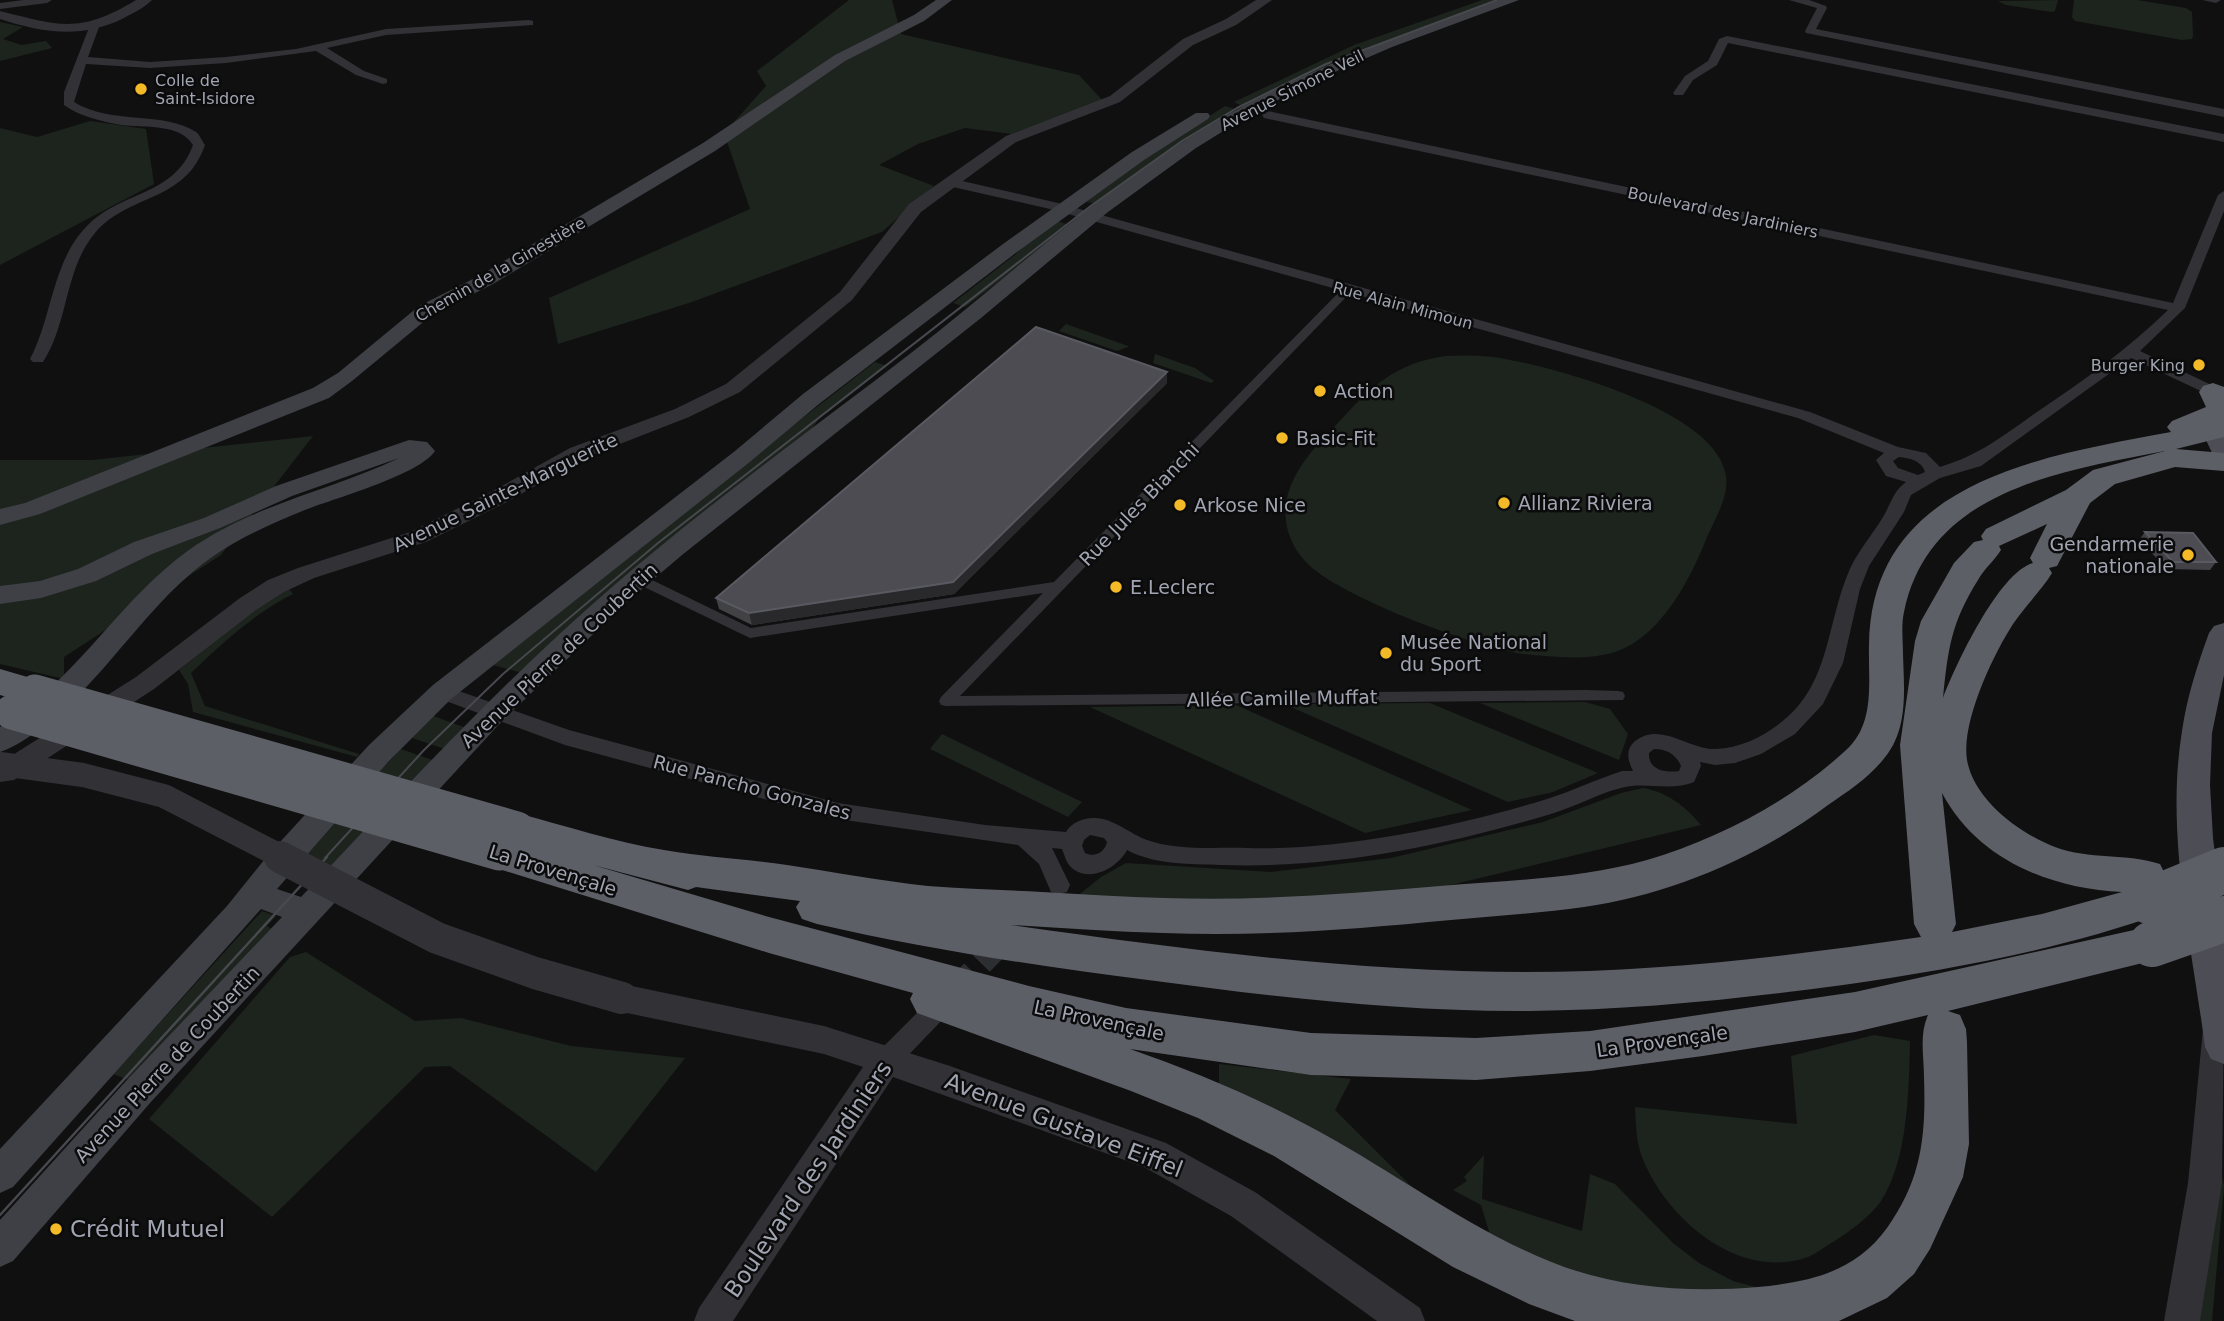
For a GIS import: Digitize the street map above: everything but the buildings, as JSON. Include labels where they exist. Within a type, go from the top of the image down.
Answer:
[{"type":"highway","points":[[1935,923],[1919,745],[1930,649],[1938,621],[1966,571],[1991,543],[2077,496],[2104,477],[2155,453],[2176,429],[2219,412],[2220,396]]},
{"type":"highway","points":[[667,867],[927,903],[1167,916],[1348,912],[1586,890],[1645,877],[1702,857],[1759,831],[1839,778],[1872,748],[1886,713],[1886,614],[1889,600],[1912,547],[1938,518],[1966,498],[1999,484],[2087,458],[2155,453],[2223,437]]},
{"type":"highway","points":[[2155,453],[2224,462]]},
{"type":"highway","points":[[2155,453],[2224,474]]},
{"type":"highway","points":[[2077,496],[2041,565],[2000,615],[1982,646],[1955,713],[1948,746],[1948,763],[1967,802],[1985,824],[2009,843],[2046,862],[2079,873],[2109,877],[2148,888]]},
{"type":"highway","name":"La Provençale","points":[[8,720],[508,841],[667,867],[878,922],[952,936],[1269,978],[1483,991],[1642,987],[1778,976],[1970,948],[2110,915],[2148,888],[2224,869]]},
{"type":"highway","name":"La Provençale","points":[[508,841],[769,935],[926,978],[1126,1028],[1311,1054],[1476,1059],[1590,1051],[1801,1022],[2046,970],[2152,944],[2224,919]]},
{"type":"highway","points":[[769,935],[985,1020],[1149,1075],[1200,1096],[1256,1122],[1458,1243],[1548,1286],[1634,1312],[1690,1318],[1732,1319],[1773,1315],[1825,1301],[1868,1281],[1898,1254],[1916,1226],[1944,1163],[1950,1094],[1944,1029]]},
{"type":"main road","name":"Chemin de la Ginestière","points":[[0,517],[32,509],[321,393],[345,377],[414,318],[486,280],[709,147],[840,58],[919,18],[946,0]]},
{"type":"main road","name":"Avenue Simone Veil","points":[[1064,210],[1138,156],[1222,105],[1287,72],[1358,41],[1474,0]]},
{"type":"main road","name":"Avenue Simone Veil","points":[[1090,217],[1191,144],[1286,90],[1387,44],[1513,0]]},
{"type":"main road","name":"Avenue Pierre de Coubertin","points":[[0,1175],[379,753],[442,692],[743,456],[811,399],[1016,243],[1064,210]]},
{"type":"main road","name":"Avenue Pierre de Coubertin","points":[[0,1248],[138,1092],[493,713],[565,644],[673,549],[974,314],[1090,217]]},
{"type":"main road","points":[[0,595],[41,589],[88,575],[143,548],[212,523],[284,491],[409,447],[419,447],[424,451],[406,464],[248,527],[209,547],[165,583],[69,692],[8,720]]},
{"type":"main road","points":[[2222,1031],[2197,854],[2195,768],[2206,680],[2224,633]]},
{"type":"main road","points":[[255,894],[307,913]]},
{"type":"street","points":[[0,6],[47,0]]},
{"type":"street","points":[[0,15],[61,29],[94,27],[109,22],[145,0]]},
{"type":"street","name":"Avenue Sainte-Marguerite","points":[[0,776],[113,705],[276,586],[306,573],[418,537],[491,501],[577,453],[682,414],[733,388],[839,302],[859,281],[905,218],[949,182],[1011,139],[1115,99],[1188,43],[1231,22],[1265,0]]},
{"type":"street","points":[[1794,0],[1822,8],[1810,32],[2224,113]]},
{"type":"street","points":[[2207,0],[2216,0]]},
{"type":"street","points":[[81,61],[150,65],[226,60],[317,47],[386,32],[529,23]]},
{"type":"street","points":[[38,359],[48,342],[63,277],[74,249],[106,215],[186,173],[197,155],[199,145],[194,135],[175,127],[121,121],[82,112],[68,103],[94,27]]},
{"type":"street","points":[[1679,93],[1689,78],[1713,63],[1723,41],[1727,39],[2224,138]]},
{"type":"street","points":[[317,47],[360,74],[383,81]]},
{"type":"street","name":"Boulevard des Jardiniers","points":[[1268,115],[2178,308]]},
{"type":"street","name":"Rue Alain Mimoun","points":[[949,182],[1090,217],[1790,411],[1855,436],[1891,461]]},
{"type":"street","points":[[1622,779],[1639,749],[1649,742],[1657,741],[1713,757],[1736,755],[1773,740],[1790,728],[1816,699],[1833,665],[1851,591],[1861,565],[1920,477],[1965,466],[1995,449],[2130,352],[2178,308],[2224,195]]},
{"type":"street","name":"Rue Jules Bianchi","points":[[946,701],[1347,290]]},
{"type":"street","points":[[1332,307],[1344,314]]},
{"type":"street","points":[[2130,352],[2220,396]]},
{"type":"street","points":[[1891,461],[1911,453],[1920,477]]},
{"type":"street","points":[[1891,461],[1920,477]]},
{"type":"street","points":[[645,582],[750,633],[1059,586]]},
{"type":"street","points":[[986,660],[1002,666]]},
{"type":"street","name":"Rue Pancho Gonzales","points":[[442,692],[493,713],[565,737],[838,811],[1024,838],[1071,841]]},
{"type":"street","name":"Allée Camille Muffat","points":[[946,701],[1618,696]]},
{"type":"street","name":"Avenue Gustave Eiffel","points":[[8,720],[68,770],[125,782],[164,796],[437,938],[535,973],[659,1007],[824,1040],[1111,1138],[1191,1173],[1244,1205],[1407,1321]]},
{"type":"street","points":[[1674,746],[1686,755],[1690,771]]},
{"type":"street","points":[[1639,749],[1637,755],[1641,766],[1661,779]]},
{"type":"street","points":[[1144,849],[1098,864],[1082,862],[1071,850],[1071,841],[1074,835],[1087,827],[1095,826],[1144,849],[1181,855],[1268,858],[1357,850],[1469,828],[1539,809],[1622,779],[1676,781],[1713,757]]},
{"type":"street","points":[[1110,831],[1118,847],[1112,858]]},
{"type":"street","points":[[1024,838],[1045,852],[1052,861],[1053,891],[1082,862]]},
{"type":"street","name":"Boulevard des Jardiniers","points":[[712,1321],[860,1096],[887,1060],[936,1010]]},
{"type":"street","points":[[2182,1321],[2205,1183],[2222,1031]]},
{"type":"shaded area","points":[[849,0],[892,0],[901,34],[1079,75],[1103,101],[1012,134],[965,128],[918,144],[879,165],[934,186],[882,232],[689,303],[558,344],[549,298],[750,209],[724,133],[766,86],[757,71]]},
{"type":"shaded area","points":[[1482,0],[1506,0],[1244,107],[1234,102],[1354,45]]},
{"type":"shaded area","points":[[2058,0],[2055,11],[2051,12],[2006,5],[1998,1]]},
{"type":"shaded area","points":[[2074,0],[2137,0],[2186,8],[2192,12],[2193,36],[2192,39],[2182,40],[2075,21],[2072,17]]},
{"type":"shaded area","points":[[0,22],[23,27],[3,39],[22,45],[46,41],[52,48],[0,61]]},
{"type":"shaded area","points":[[1225,106],[1238,110],[1097,204],[1086,202],[1119,174]]},
{"type":"shaded area","points":[[90,121],[146,129],[154,184],[0,265],[0,128],[37,137]]},
{"type":"shaded area","points":[[1057,221],[1073,226],[965,307],[953,303],[1016,254],[1034,234]]},
{"type":"shaded area","points":[[1066,324],[1128,347],[1117,351],[1059,331]]},
{"type":"shaded area","points":[[1155,354],[1195,368],[1214,381],[1211,383],[1153,363]]},
{"type":"shaded area","name":"Allianz Riviera","points":[[1446,356],[1502,358],[1600,384],[1668,414],[1696,433],[1717,453],[1726,476],[1726,484],[1717,515],[1692,570],[1672,604],[1647,633],[1632,644],[1604,655],[1581,657],[1534,655],[1501,650],[1411,619],[1350,592],[1309,565],[1297,550],[1287,526],[1286,506],[1293,480],[1308,456],[1360,400],[1384,379],[1428,359]]},
{"type":"shaded area","points":[[875,362],[887,366],[819,419],[810,431],[522,673],[486,663]]},
{"type":"shaded area","points":[[313,436],[221,555],[64,657],[64,679],[0,664],[0,460],[92,460]]},
{"type":"shaded area","points":[[286,585],[293,594],[252,619],[191,673],[205,706],[359,754],[357,757],[193,712],[188,684],[179,670]]},
{"type":"shaded area","points":[[1585,702],[1610,709],[1628,734],[1619,760],[1480,703]]},
{"type":"shaded area","points":[[1430,703],[1598,773],[1553,792],[1508,802],[1284,704]]},
{"type":"shaded area","points":[[1236,705],[1472,810],[1365,833],[1090,707]]},
{"type":"shaded area","points":[[428,714],[469,729],[448,750],[406,736]]},
{"type":"shaded area","points":[[942,734],[1082,802],[1068,817],[930,749]]},
{"type":"shaded area","points":[[401,749],[438,762],[333,876],[295,860]]},
{"type":"shaded area","points":[[1643,788],[1675,801],[1701,825],[1413,894],[1297,905],[1071,901],[1101,877],[1126,863],[1271,872],[1391,858],[1543,822],[1621,793]]},
{"type":"shaded area","points":[[262,911],[276,916],[267,926],[273,930],[129,1080],[113,1074]]},
{"type":"shaded area","points":[[306,952],[415,1021],[461,1018],[571,1046],[685,1058],[596,1172],[450,1066],[425,1067],[272,1217],[149,1119],[290,957]]},
{"type":"shaded area","points":[[1874,1035],[1910,1041],[1908,1102],[1902,1145],[1890,1184],[1881,1201],[1859,1224],[1805,1258],[1779,1262],[1753,1260],[1705,1238],[1666,1200],[1641,1154],[1635,1107],[1797,1124],[1791,1056]]},
{"type":"shaded area","points":[[1219,1064],[1351,1079],[1335,1110],[1416,1191],[1219,1094]]},
{"type":"shaded area","points":[[1484,1155],[1482,1199],[1582,1231],[1590,1174],[1615,1184],[1673,1243],[1699,1263],[1733,1281],[1763,1289],[1644,1297],[1493,1245],[1481,1205],[1453,1190],[1467,1181],[1464,1177]]},
{"type":"shaded area","points":[[2219,1162],[2224,1186],[2212,1321],[2191,1321]]},
{"type":"tunnel","points":[[956,989],[1006,938]]},
{"type":"tram line","points":[[325,858],[424,750],[503,674],[658,543],[1092,205],[1182,141],[1237,108],[1326,64],[1497,0]]},
{"type":"tram line","points":[[0,1215],[327,857]]},
{"type":"place","name":"Colle de Saint-Isidore","points":[[141,89]]},
{"type":"place","name":"Burger King","points":[[2199,365]]},
{"type":"place","name":"Action","points":[[1320,391]]},
{"type":"place","name":"Basic-Fit","points":[[1282,438]]},
{"type":"place","name":"Allianz Riviera","points":[[1504,503]]},
{"type":"place","name":"Arkose Nice","points":[[1180,505]]},
{"type":"place","name":"Gendarmerie nationale","points":[[2188,555]]},
{"type":"place","name":"E.Leclerc","points":[[1116,587]]},
{"type":"place","name":"Musée National du Sport","points":[[1386,653]]},
{"type":"place","name":"Crédit Mutuel","points":[[56,1229]]}]
